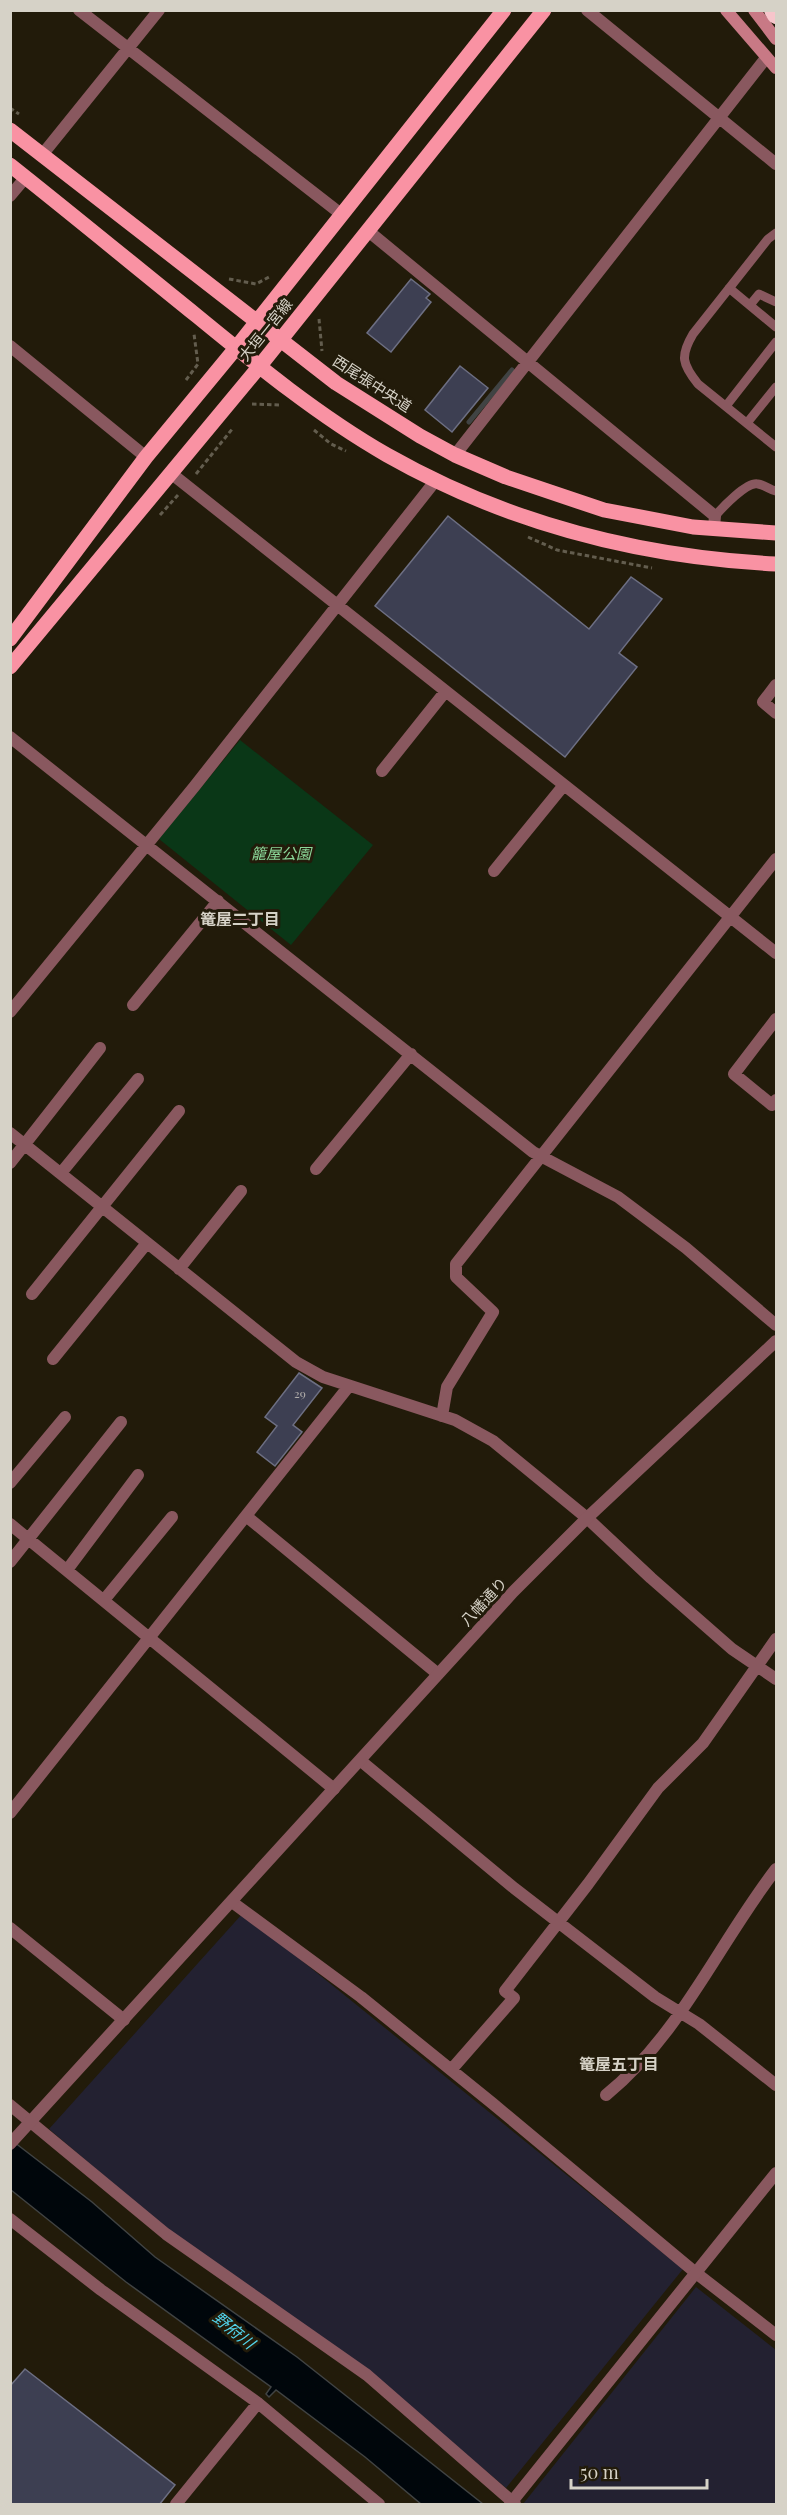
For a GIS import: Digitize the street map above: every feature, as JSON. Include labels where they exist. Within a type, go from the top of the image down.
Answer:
[{"type":"highway","points":[[773,10],[777,15]]},
{"type":"main road","name":"大垣一宮線","points":[[10,639],[146,457],[257,322],[504,10]]},
{"type":"main road","name":"大垣一宮線","points":[[10,667],[260,367],[544,10]]},
{"type":"main road","points":[[726,10],[777,68]]},
{"type":"main road","points":[[754,10],[777,39]]},
{"type":"main road","name":"西尾張中央道","points":[[10,130],[354,395],[455,455],[516,481],[604,510],[649,520],[715,522],[777,532]]},
{"type":"main road","points":[[10,165],[260,367],[340,425],[435,480],[497,507],[592,538],[684,556],[777,564]]},
{"type":"street","points":[[79,10],[341,214]]},
{"type":"street","points":[[42,155],[159,10]]},
{"type":"street","points":[[587,10],[777,164]]},
{"type":"street","points":[[455,455],[766,58]]},
{"type":"street","points":[[10,196],[26,177]]},
{"type":"street","points":[[367,230],[528,360],[715,522]]},
{"type":"street","points":[[10,346],[146,457]]},
{"type":"street","points":[[172,474],[777,953]]},
{"type":"street","points":[[10,1012],[194,787],[435,480]]},
{"type":"street","points":[[777,686],[764,702],[777,713]]},
{"type":"street","points":[[382,771],[445,692]]},
{"type":"street","points":[[10,737],[533,1152],[618,1197],[686,1248],[777,1325]]},
{"type":"street","points":[[494,870],[564,785]]},
{"type":"street","points":[[442,1416],[447,1387],[493,1312],[456,1277],[456,1264],[777,859]]},
{"type":"street","points":[[133,1005],[218,902]]},
{"type":"street","points":[[777,1019],[734,1074],[772,1105],[777,1100]]},
{"type":"street","points":[[10,1162],[100,1048]]},
{"type":"street","points":[[316,1169],[411,1054]]},
{"type":"street","points":[[61,1173],[138,1079]]},
{"type":"street","points":[[32,1293],[179,1111]]},
{"type":"street","points":[[10,1133],[296,1362],[323,1377],[455,1420],[493,1441],[587,1518],[667,1593],[732,1649],[777,1679]]},
{"type":"street","points":[[178,1269],[241,1191]]},
{"type":"street","points":[[53,1359],[147,1243]]},
{"type":"street","name":"八幡通り","points":[[10,2144],[513,1592],[587,1518],[777,1341]]},
{"type":"street","points":[[10,1814],[349,1386]]},
{"type":"street","points":[[10,1483],[65,1417]]},
{"type":"street","points":[[10,1562],[121,1422]]},
{"type":"street","points":[[67,1570],[138,1475]]},
{"type":"street","points":[[246,1516],[438,1674]]},
{"type":"street","points":[[104,1600],[172,1517]]},
{"type":"street","points":[[10,1524],[334,1788]]},
{"type":"street","points":[[451,2070],[514,1998],[505,1991],[658,1788],[703,1743],[777,1639]]},
{"type":"street","points":[[361,1761],[655,1997],[699,2024],[777,2085]]},
{"type":"street","points":[[606,2095],[630,2076],[682,2013],[777,1869]]},
{"type":"street","points":[[232,1902],[361,1997],[696,2273],[777,2335]]},
{"type":"street","points":[[10,1928],[124,2020]]},
{"type":"street","points":[[10,2105],[32,2120],[109,2188],[166,2234],[367,2375],[512,2504],[777,2173]]},
{"type":"street","points":[[10,2219],[101,2290],[258,2403],[379,2505]]},
{"type":"street","points":[[176,2505],[258,2403]]},
{"type":"lane","points":[[777,233],[768,239],[693,334],[688,343],[684,361],[698,384],[777,447]]},
{"type":"lane","points":[[729,288],[776,325]]},
{"type":"lane","points":[[750,305],[759,294],[777,302]]},
{"type":"lane","points":[[726,406],[777,342]]},
{"type":"lane","points":[[747,423],[777,387]]},
{"type":"lane","points":[[715,522],[726,503],[752,484],[758,483],[777,491]]},
{"type":"path","points":[[10,108],[19,115]]},
{"type":"path","points":[[224,278],[256,284],[270,277],[277,268]]},
{"type":"path","points":[[184,382],[198,364],[193,333]]},
{"type":"shaded area","points":[[243,1913],[683,2269],[506,2488],[380,2381],[169,2231],[49,2129]]},
{"type":"shaded area","points":[[696,2287],[776,2350],[776,2504],[523,2504]]},
{"type":"green space","name":"籠屋公園","points":[[240,740],[373,845],[291,945],[159,839]]},
{"type":"water","name":"野府川","points":[[10,2139],[92,2202],[155,2257],[297,2357],[483,2504],[421,2504],[365,2457],[276,2390],[269,2397],[266,2394],[271,2387],[126,2282],[11,2190]]},
{"type":"building","points":[[411,279],[430,294],[426,298],[431,302],[391,352],[367,333]]},
{"type":"building","points":[[460,366],[488,388],[452,432],[425,410]]},
{"type":"building","points":[[448,516],[589,629],[631,577],[662,599],[619,653],[637,667],[565,757],[375,606]]},
{"type":"building","points":[[299,1373],[322,1388],[293,1425],[302,1432],[275,1466],[257,1452],[277,1426],[265,1417]]},
{"type":"building","points":[[25,2369],[175,2485],[159,2505],[10,2505],[10,2386]]},
{"type":"waterway","points":[[469,422],[512,370]]},
{"type":"district","name":"篭屋二丁目","points":[[240,919]]},
{"type":"district","name":"篭屋五丁目","points":[[619,2064]]}]
